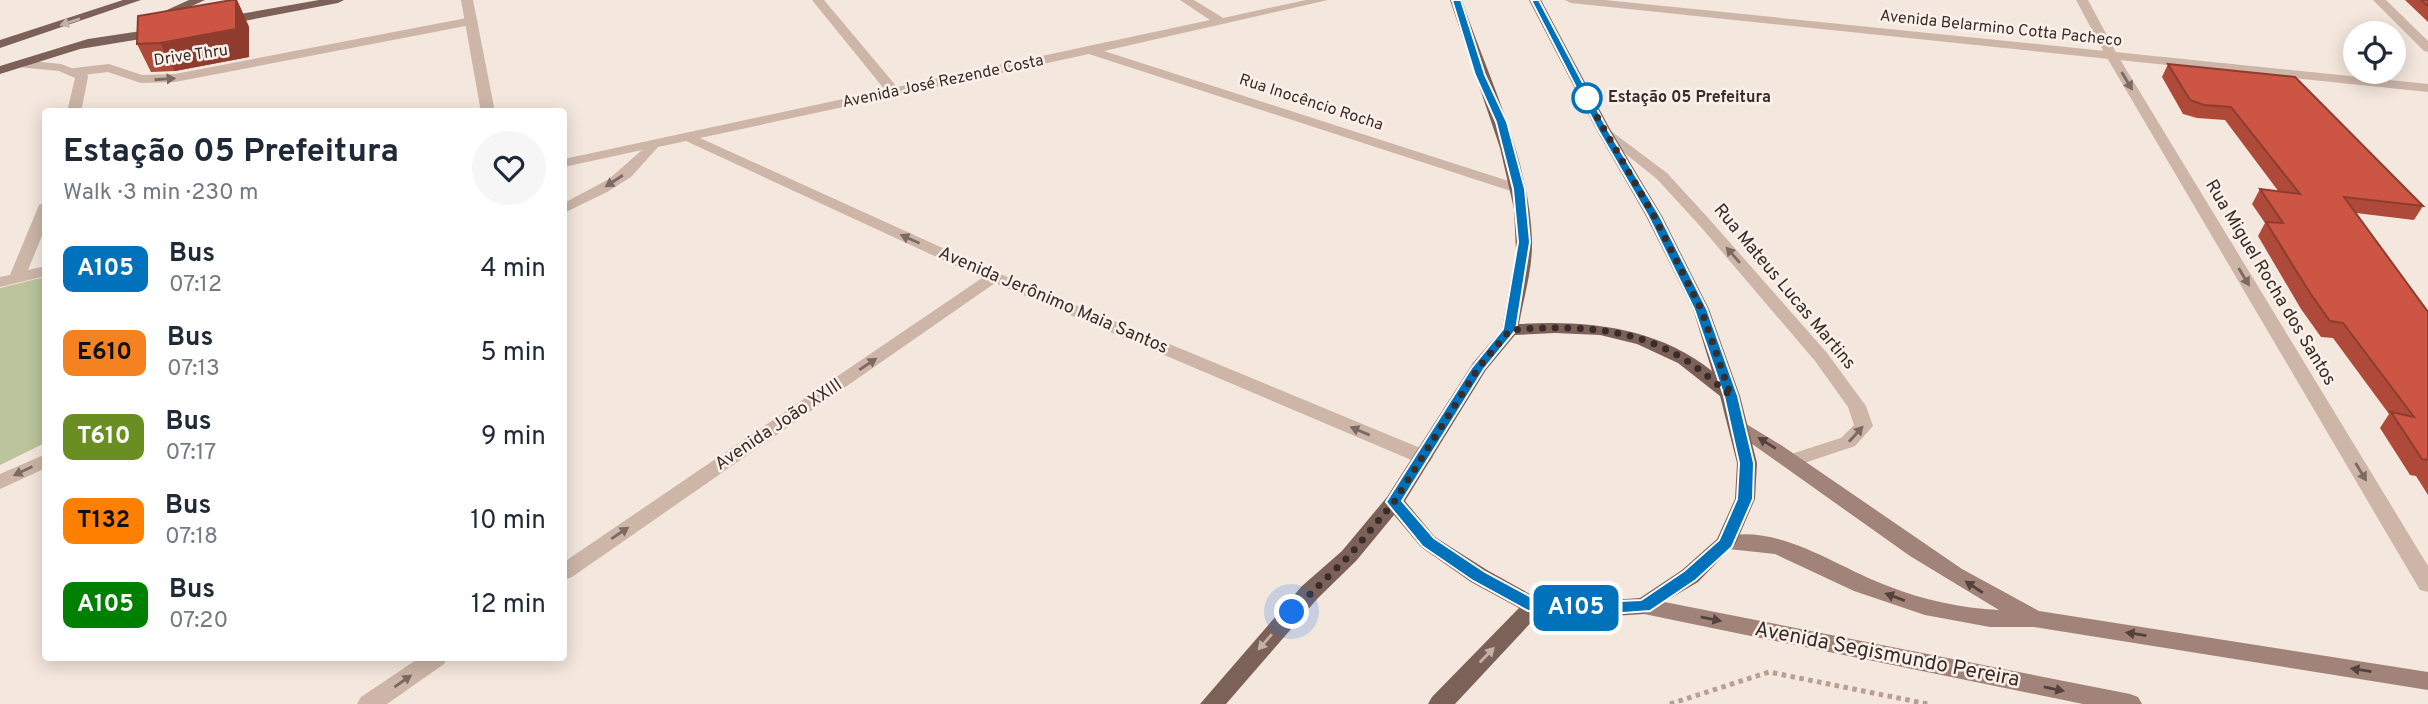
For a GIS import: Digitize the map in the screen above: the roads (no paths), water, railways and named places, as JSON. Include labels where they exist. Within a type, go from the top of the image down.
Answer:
[{"type":"main road","points":[[0,44],[135,0]]},
{"type":"main road","points":[[0,70],[78,46],[199,0]]},
{"type":"main road","points":[[209,23],[338,0]]},
{"type":"main road","points":[[1212,704],[1292,612],[1349,556],[1394,502],[1479,367],[1510,330],[1524,242],[1519,189],[1501,122],[1480,75],[1456,0]]},
{"type":"main road","points":[[1394,502],[1428,542],[1479,576],[1534,606],[1596,609],[1644,606],[1690,576],[1726,543],[1745,499],[1747,463],[1731,396],[1701,309],[1654,216],[1603,130],[1535,0]]},
{"type":"main road","points":[[78,46],[170,31]]},
{"type":"main road","points":[[1510,330],[1550,326],[1628,334],[1657,344],[1686,360],[1731,396]]},
{"type":"main road","points":[[1738,425],[1795,460],[1921,555],[1989,597],[2034,619]]},
{"type":"main road","points":[[1726,543],[1752,541],[1790,551],[1864,586],[1925,608],[1986,619],[2034,619],[2428,681]]},
{"type":"main road","points":[[1440,704],[1534,606]]},
{"type":"main road","name":"Avenida Segismundo Pereira","points":[[1644,606],[2130,704]]},
{"type":"street","points":[[467,0],[487,108]]},
{"type":"street","points":[[818,0],[894,92]]},
{"type":"street","points":[[1186,0],[1221,22]]},
{"type":"street","name":"Avenida José Rezende Costa","points":[[567,162],[1322,0]]},
{"type":"street","name":"Avenida Belarmino Cotta Pacheco","points":[[1571,0],[2428,88]]},
{"type":"street","name":"Rua Miguel Rocha dos Santos","points":[[2082,0],[2112,56],[2428,584]]},
{"type":"street","points":[[2378,0],[2428,48]]},
{"type":"street","name":"Drive Thru","points":[[22,64],[74,72],[109,68],[141,79],[175,78],[472,21]]},
{"type":"street","name":"Rua Inocêncio Rocha","points":[[1093,51],[1519,189]]},
{"type":"street","points":[[74,72],[82,77],[75,108]]},
{"type":"street","name":"Rua Mateus Lucas Martins","points":[[1603,130],[1662,176],[1821,357],[1857,406],[1864,426],[1848,442],[1795,460]]},
{"type":"street","name":"Avenida Jerônimo Maia Santos","points":[[687,136],[994,277],[1423,457]]},
{"type":"street","points":[[567,206],[636,167],[654,143]]},
{"type":"street","points":[[17,278],[42,215]]},
{"type":"street","points":[[0,282],[42,272]]},
{"type":"street","name":"Avenida João XXIII","points":[[567,570],[994,277]]},
{"type":"street","points":[[0,482],[42,462]]},
{"type":"street","points":[[369,704],[432,661]]},
{"type":"place","name":"Estação 05 Prefeitura","points":[[1587,98]]}]
